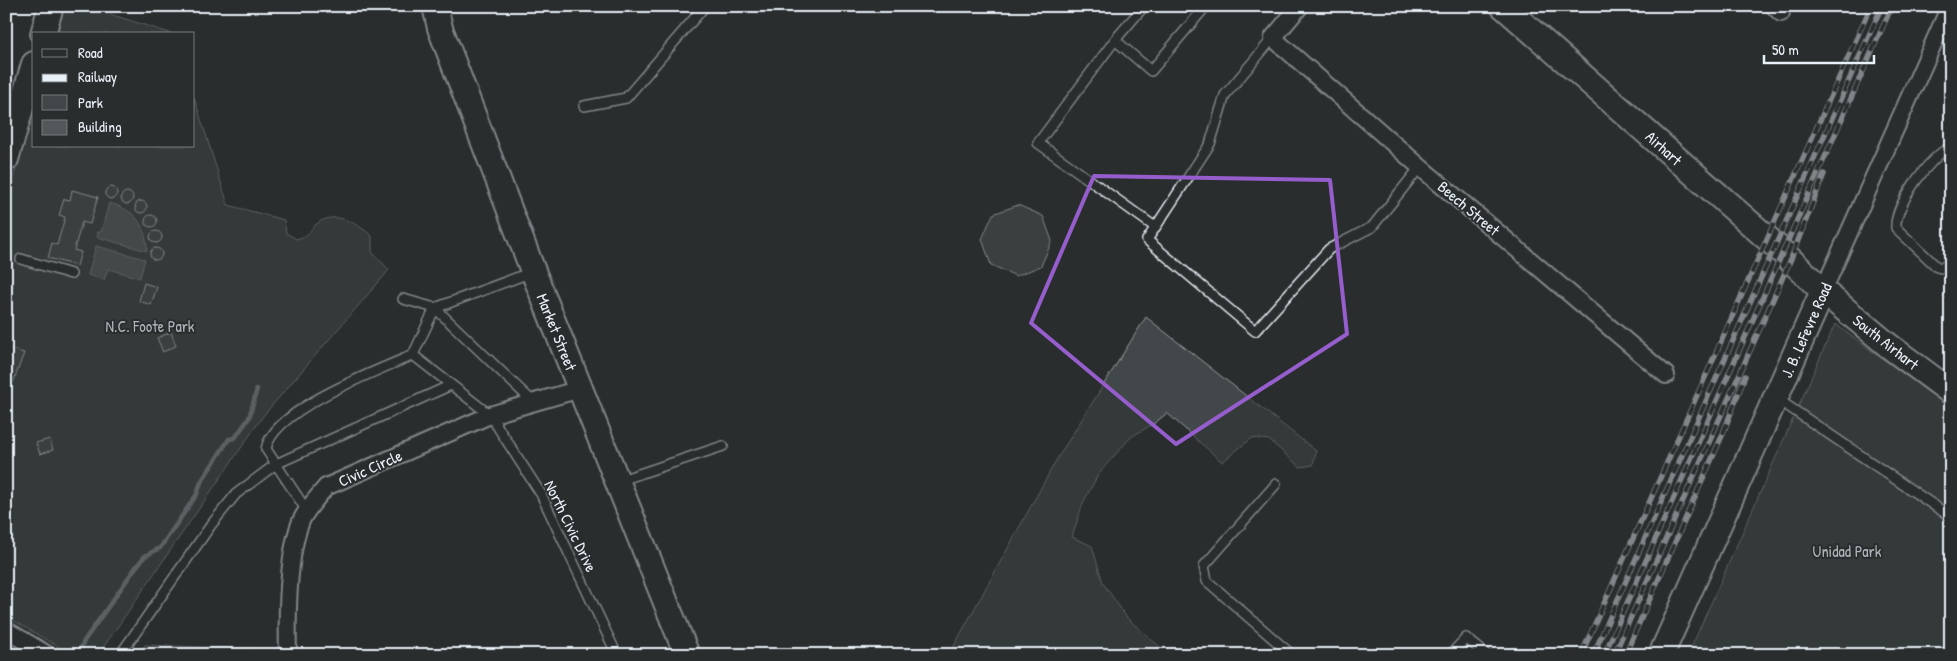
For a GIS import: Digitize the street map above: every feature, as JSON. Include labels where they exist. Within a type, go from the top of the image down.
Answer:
[{"type":"street","name":"Market Street","points":[[435,6],[440,28],[533,271],[687,655]]},
{"type":"street","points":[[1273,38],[1300,6]]},
{"type":"street","name":"Airhart","points":[[1503,6],[1776,246],[1822,291]]},
{"type":"street","name":"J. B. LeFevre Road","points":[[1661,655],[1950,6]]},
{"type":"street","points":[[43,32],[47,7]]},
{"type":"street","name":"Beech Street","points":[[1273,38],[1420,167],[1666,375]]},
{"type":"street","points":[[6,159],[32,71]]},
{"type":"street","name":"South Airhart","points":[[1822,291],[1889,346],[1951,392]]},
{"type":"street","name":"Civic Circle","points":[[288,655],[289,593],[294,552],[301,521],[312,502],[326,488],[490,415],[580,389]]},
{"type":"street","points":[[6,630],[48,655]]},
{"type":"lane","points":[[584,106],[626,98],[705,6]]},
{"type":"lane","points":[[1144,6],[1115,40],[1038,143],[1155,227]]},
{"type":"lane","points":[[1115,40],[1151,71],[1206,6]]},
{"type":"lane","points":[[1273,38],[1225,95],[1210,144],[1147,240],[1255,331],[1329,249],[1372,227],[1420,167]]},
{"type":"lane","points":[[1951,147],[1942,151],[1932,160],[1913,184],[1895,221],[1896,228],[1937,267],[1942,268],[1951,262]]},
{"type":"lane","points":[[21,259],[71,274]]},
{"type":"lane","points":[[307,511],[266,449],[267,441],[289,417],[320,396],[414,355],[435,308],[533,271]]},
{"type":"lane","points":[[403,299],[435,308],[533,402]]},
{"type":"lane","name":"North Civic Drive","points":[[414,355],[490,415],[541,494],[617,655]]},
{"type":"lane","points":[[120,655],[211,525],[236,494],[276,464],[451,385]]},
{"type":"lane","points":[[1776,398],[1951,517]]},
{"type":"lane","points":[[617,482],[723,446]]},
{"type":"lane","points":[[1276,484],[1204,566],[1206,582],[1292,655]]},
{"type":"lane","points":[[1450,655],[1466,638],[1487,655]]},
{"type":"highlighted area","points":[[1094,176],[1330,180],[1347,334],[1176,444],[1031,323]]},
{"type":"green space","points":[[64,6],[84,6],[167,32],[58,32]]},
{"type":"green space","name":"N.C. Foote Park","points":[[195,100],[228,205],[284,220],[286,233],[296,239],[307,234],[325,219],[339,218],[354,223],[372,236],[372,252],[389,270],[263,416],[98,655],[72,655],[6,616],[6,201],[32,117],[32,148],[195,148]]},
{"type":"green space","points":[[1146,317],[1316,451],[1313,465],[1300,467],[1269,440],[1252,438],[1222,462],[1167,413],[1131,437],[1099,473],[1083,503],[1072,537],[1092,546],[1103,583],[1127,618],[1169,655],[949,655],[1057,459]]},
{"type":"green space","name":"Unidad Park","points":[[1835,324],[1951,409],[1951,655],[1688,655]]},
{"type":"green space","points":[[145,645],[255,649],[261,655],[136,655]]},
{"type":"shaded area","points":[[109,203],[126,210],[137,220],[144,233],[147,251],[97,237],[98,232],[101,232]]},
{"type":"shaded area","points":[[96,246],[145,259],[140,278],[108,269],[104,280],[88,275]]},
{"type":"building","points":[[109,187],[113,187],[117,193],[113,199],[109,199],[105,195],[105,191]]},
{"type":"building","points":[[72,190],[98,197],[90,224],[82,222],[74,250],[81,252],[77,266],[48,258],[52,243],[57,245],[65,217],[59,215],[64,199],[70,200]]},
{"type":"building","points":[[125,192],[129,192],[133,198],[129,204],[125,204],[121,200],[121,196]]},
{"type":"building","points":[[139,201],[143,201],[147,207],[143,213],[139,213],[135,209],[135,205]]},
{"type":"building","points":[[1018,205],[1043,216],[1052,241],[1041,266],[1016,276],[991,265],[982,239],[993,214]]},
{"type":"building","points":[[149,215],[153,215],[157,221],[153,227],[149,227],[145,223],[145,219]]},
{"type":"building","points":[[154,231],[158,231],[162,237],[158,243],[154,243],[150,239],[150,235]]},
{"type":"building","points":[[154,248],[158,248],[162,254],[158,260],[154,260],[150,256],[150,252]]},
{"type":"building","points":[[144,283],[157,287],[151,305],[139,301]]},
{"type":"building","points":[[1951,287],[1951,302],[1943,296]]},
{"type":"building","points":[[171,332],[176,346],[163,352],[157,338]]},
{"type":"building","points":[[6,347],[24,353],[6,402]]},
{"type":"building","points":[[50,439],[53,450],[40,454],[36,443]]},
{"type":"waterway","points":[[80,651],[84,641],[136,567],[145,556],[160,548],[197,494],[201,482],[229,439],[235,438],[249,418],[257,389]]},
{"type":"railway","points":[[1581,655],[1871,6]]},
{"type":"railway","points":[[1593,655],[1882,6]]},
{"type":"railway","points":[[1604,655],[1892,6]]},
{"type":"railway","points":[[1614,655],[1790,261],[1824,174]]},
{"type":"railway","points":[[1625,655],[1722,436],[1745,376]]}]
